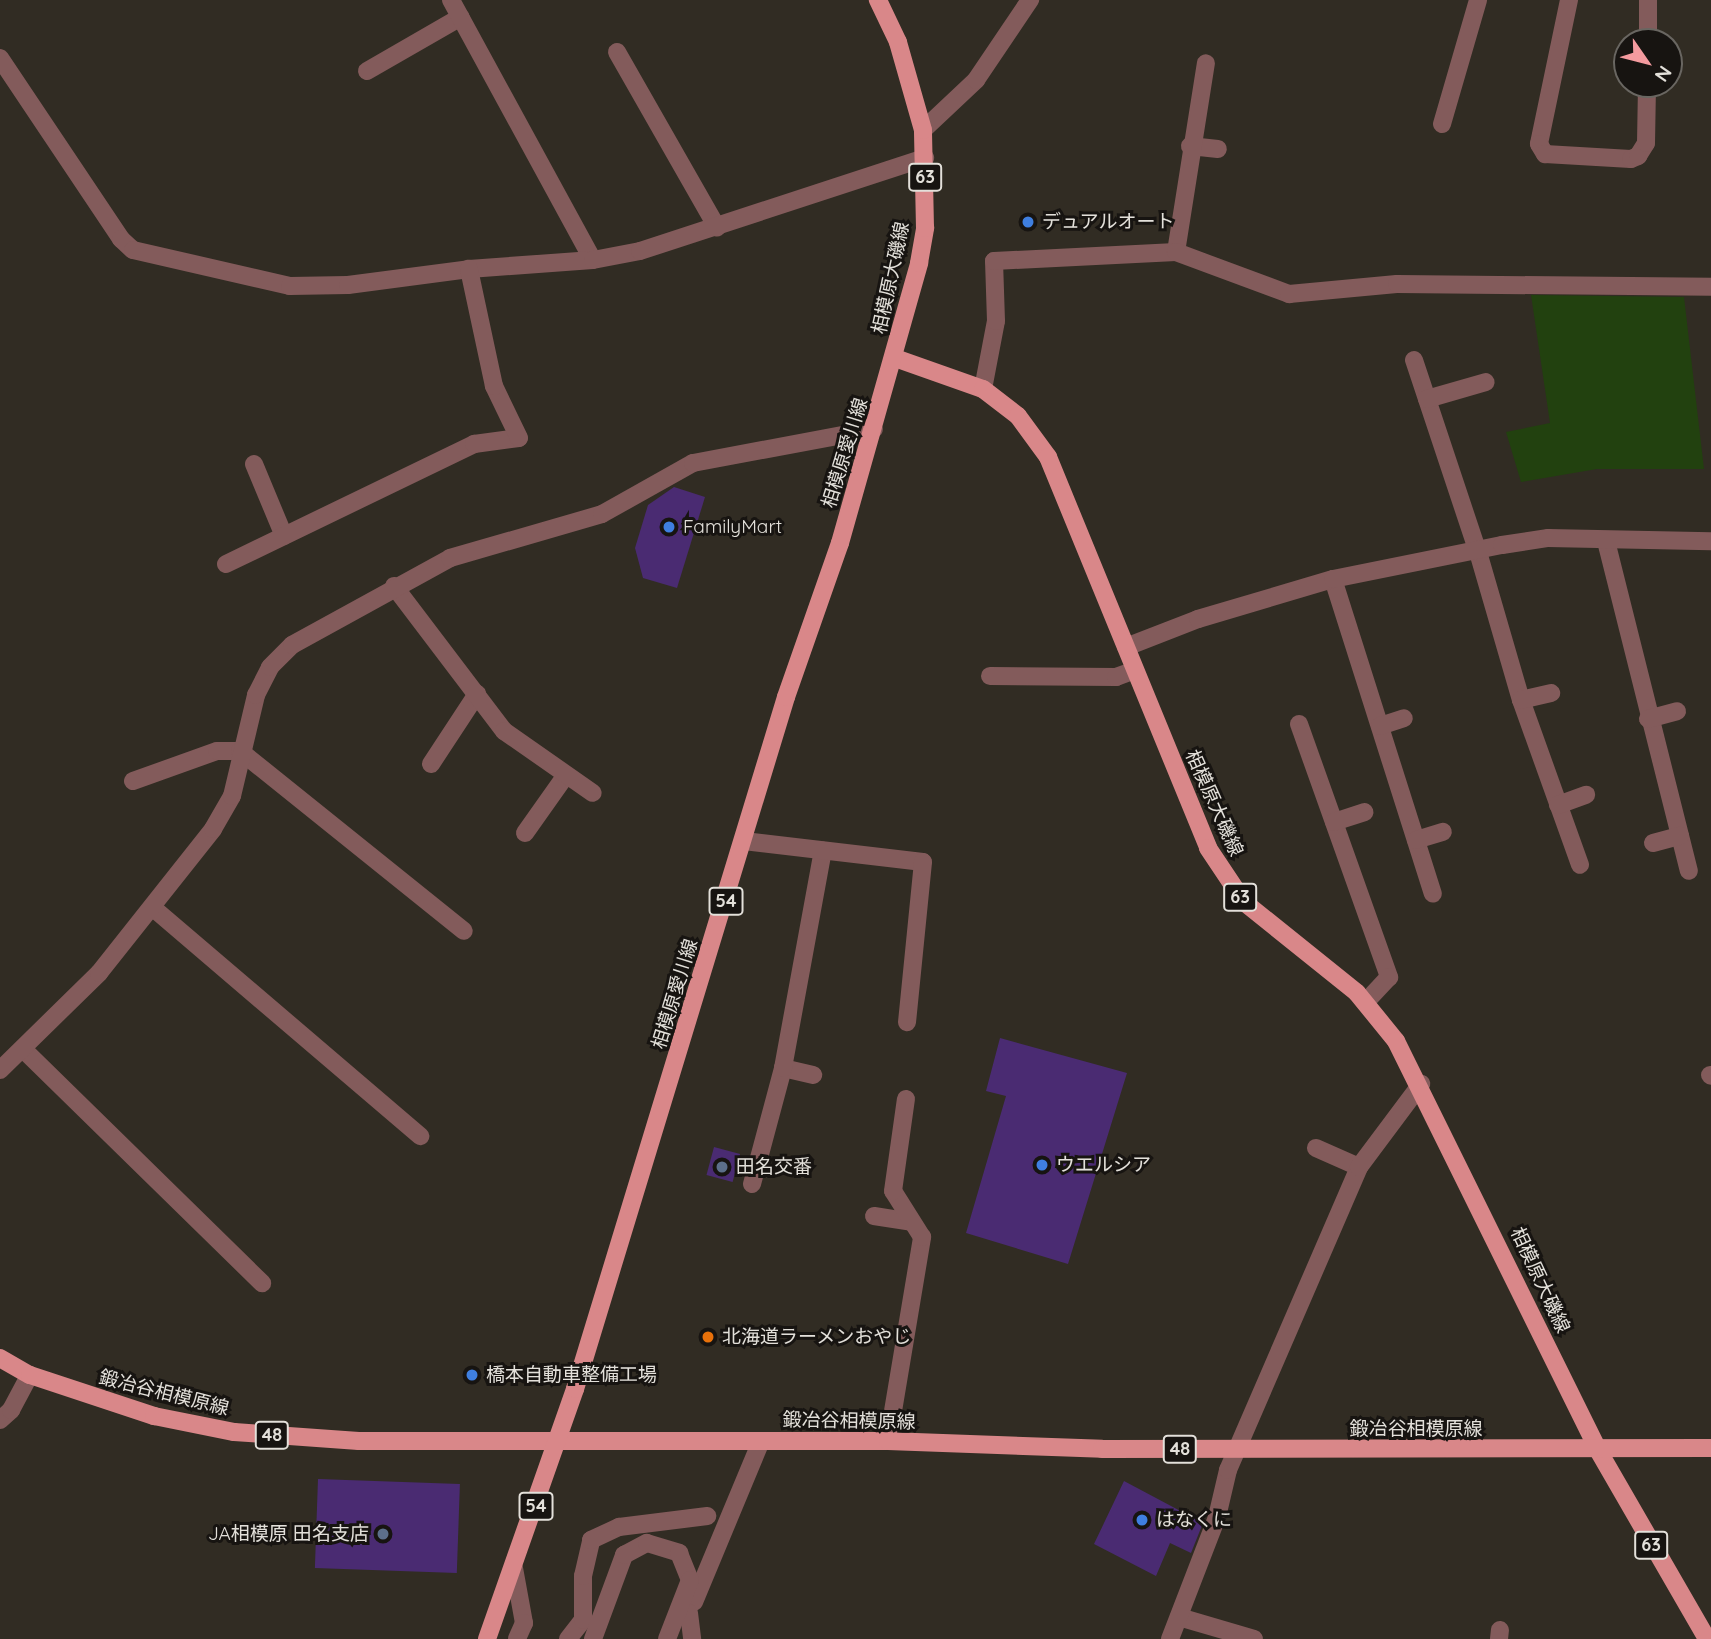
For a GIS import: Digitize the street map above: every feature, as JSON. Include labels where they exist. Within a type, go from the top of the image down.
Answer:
[{"type":"main road","name":"相模原大磯線","points":[[878,0],[898,41],[923,130],[925,158],[923,240],[895,358],[983,388],[1018,416],[1048,457],[1208,848],[1244,902],[1366,1002],[1396,1041],[1421,1084],[1598,1450],[1707,1639]]},
{"type":"main road","name":"相模原愛川線","points":[[487,1639],[556,1443],[895,358]]},
{"type":"main road","name":"鍛冶谷相模原線","points":[[0,1358],[30,1375],[120,1407],[234,1432],[359,1441],[888,1441],[1237,1449],[1598,1450],[1711,1447]]},
{"type":"street","points":[[452,0],[593,260]]},
{"type":"street","points":[[923,130],[976,80],[1030,0]]},
{"type":"street","points":[[1442,124],[1478,0]]},
{"type":"street","points":[[1569,0],[1539,144],[1545,154],[1638,156],[1646,144],[1647,98]]},
{"type":"street","points":[[1648,0],[1648,28]]},
{"type":"street","points":[[367,71],[461,17]]},
{"type":"street","points":[[617,52],[717,226]]},
{"type":"street","points":[[0,58],[121,239],[133,250],[290,286],[348,285],[470,268],[593,260],[717,226],[925,158]]},
{"type":"street","points":[[1176,252],[1190,146],[1206,63]]},
{"type":"street","points":[[1190,146],[1218,149]]},
{"type":"street","points":[[983,388],[996,321],[994,261],[1176,252],[1289,294],[1397,284],[1711,287]]},
{"type":"street","points":[[226,564],[474,444],[520,438],[494,386],[470,268]]},
{"type":"street","points":[[1414,360],[1478,552],[1521,700],[1580,865]]},
{"type":"street","points":[[1427,399],[1486,382]]},
{"type":"street","points":[[0,1070],[25,1051],[99,973],[152,907],[232,796],[240,751],[256,695],[270,667],[292,645],[394,586],[486,544],[601,514],[693,463],[874,429]]},
{"type":"street","points":[[254,464],[284,536]]},
{"type":"street","points":[[1126,647],[1198,619],[1333,579],[1548,538],[1711,541]]},
{"type":"street","points":[[1606,541],[1648,719],[1689,871]]},
{"type":"street","points":[[1333,579],[1433,894]]},
{"type":"street","points":[[394,586],[503,731],[593,793]]},
{"type":"street","points":[[990,676],[1116,677],[1135,670]]},
{"type":"street","points":[[431,764],[477,694]]},
{"type":"street","points":[[1521,700],[1551,694]]},
{"type":"street","points":[[1648,719],[1677,711]]},
{"type":"street","points":[[1380,726],[1404,718]]},
{"type":"street","points":[[1299,724],[1389,977],[1366,1002]]},
{"type":"street","points":[[134,781],[217,751],[240,751],[464,931]]},
{"type":"street","points":[[525,833],[566,775]]},
{"type":"street","points":[[1558,805],[1586,795]]},
{"type":"street","points":[[1334,822],[1363,812]]},
{"type":"street","points":[[1416,841],[1443,832]]},
{"type":"street","points":[[1653,843],[1680,836]]},
{"type":"street","points":[[744,841],[923,862],[907,1022]]},
{"type":"street","points":[[752,1184],[783,1068],[823,851]]},
{"type":"street","points":[[152,907],[420,1136]]},
{"type":"street","points":[[25,1051],[262,1283]]},
{"type":"street","points":[[783,1068],[813,1075]]},
{"type":"street","points":[[1170,1639],[1217,1517],[1237,1449],[1359,1167],[1421,1084]]},
{"type":"street","points":[[888,1441],[922,1237],[893,1191],[906,1099]]},
{"type":"street","points":[[1316,1148],[1359,1167]]},
{"type":"street","points":[[874,1216],[912,1222]]},
{"type":"street","points":[[0,1420],[11,1410],[30,1375]]},
{"type":"street","points":[[679,1639],[716,1543],[761,1441]]},
{"type":"street","points":[[576,1639],[583,1620],[583,1576],[591,1540],[619,1527],[707,1516],[715,1523],[716,1543]]},
{"type":"street","points":[[593,1639],[624,1555],[647,1543],[679,1553],[690,1580]]},
{"type":"street","points":[[667,1639],[699,1556],[716,1543]]},
{"type":"street","points":[[514,1568],[524,1623],[517,1639]]},
{"type":"street","points":[[690,1613],[692,1639]]},
{"type":"street","points":[[1179,1617],[1254,1639]]},
{"type":"street","points":[[568,1639],[583,1620]]},
{"type":"green space","points":[[1531,295],[1684,297],[1704,469],[1597,469],[1521,482],[1506,432],[1550,423]]},
{"type":"building","name":"FamilyMart","points":[[674,487],[705,497],[677,588],[643,578],[635,548],[648,505]]},
{"type":"building","name":"ウエルシア","points":[[1000,1038],[1127,1073],[1068,1264],[966,1233],[1006,1096],[986,1091]]},
{"type":"building","name":"田名交番","points":[[714,1147],[740,1154],[733,1182],[706,1175]]},
{"type":"building","points":[[318,1479],[460,1484],[457,1573],[315,1568]]},
{"type":"building","points":[[1124,1481],[1203,1523],[1191,1553],[1170,1543],[1156,1576],[1094,1544]]},
{"type":"place","name":"デュアルオート","points":[[1028,222]]},
{"type":"place","name":"FamilyMart","points":[[669,527]]},
{"type":"place","name":"ウエルシア","points":[[1042,1165]]},
{"type":"place","name":"田名交番","points":[[722,1167]]},
{"type":"place","name":"北海道ラーメンおやじ","points":[[708,1337]]},
{"type":"place","name":"橋本自動車整備工場","points":[[472,1375]]},
{"type":"place","name":"はなくに","points":[[1142,1520]]},
{"type":"place","name":"JA相模原 田名支店","points":[[383,1534]]}]
